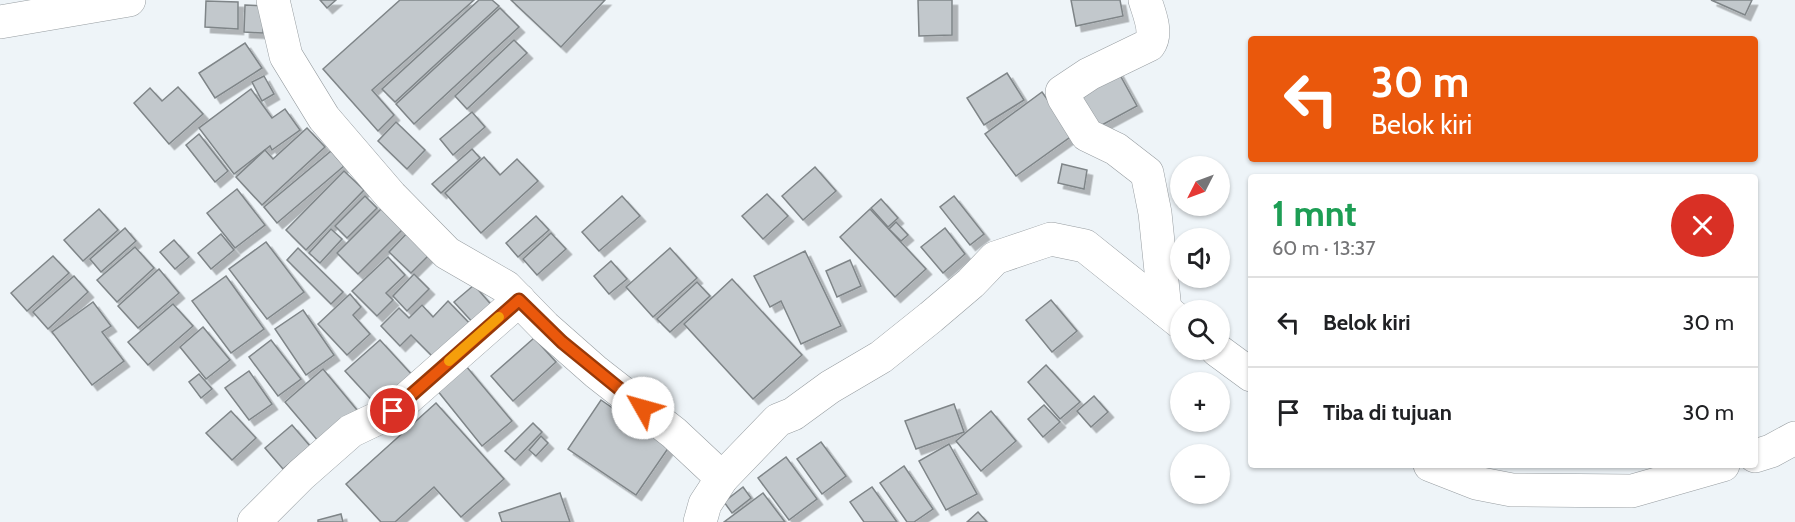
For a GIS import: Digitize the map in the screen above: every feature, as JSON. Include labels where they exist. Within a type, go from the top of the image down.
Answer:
[{"type":"street","points":[[0,22],[129,0]]},
{"type":"street","points":[[273,0],[286,56],[324,118],[391,196],[447,253],[506,287],[545,327],[596,372],[674,433],[722,478]]},
{"type":"street","points":[[1145,0],[1154,33],[1149,45],[1089,74],[1062,92],[1087,135],[1116,149],[1147,173],[1170,300]]},
{"type":"street","points":[[700,522],[705,504],[722,478],[778,420],[793,414],[830,387],[881,357],[955,297],[995,258],[1051,239],[1084,246],[1170,314]]},
{"type":"street","points":[[254,522],[301,475],[351,431],[393,411],[519,300]]},
{"type":"street","points":[[1230,360],[1248,373]]},
{"type":"street","points":[[1758,455],[1795,438]]},
{"type":"street","points":[[1438,468],[1476,483],[1512,490],[1632,491],[1712,468]]},
{"type":"building","points":[[320,0],[336,0],[327,8]]},
{"type":"building","points":[[400,0],[474,0],[372,90],[394,115],[378,131],[323,69]]},
{"type":"building","points":[[479,0],[492,0],[499,6],[395,102],[382,89]]},
{"type":"building","points":[[511,0],[605,0],[561,47]]},
{"type":"building","points":[[918,0],[952,0],[952,35],[919,36]]},
{"type":"building","points":[[1071,0],[1120,0],[1123,16],[1076,26]]},
{"type":"building","points":[[1711,0],[1752,0],[1745,15]]},
{"type":"building","points":[[206,1],[238,2],[238,29],[205,27]]},
{"type":"building","points":[[245,5],[264,6],[263,33],[244,32]]},
{"type":"building","points":[[500,8],[519,27],[414,124],[396,104]]},
{"type":"building","points":[[514,40],[527,53],[467,109],[455,96]]},
{"type":"building","points":[[245,43],[262,68],[215,98],[199,73]]},
{"type":"building","points":[[1115,66],[1137,106],[1089,132],[1067,92]]},
{"type":"building","points":[[1007,73],[1024,100],[984,125],[967,98]]},
{"type":"building","points":[[264,76],[274,94],[262,101],[252,82]]},
{"type":"building","points":[[178,87],[203,114],[169,144],[134,103],[150,88],[162,101]]},
{"type":"building","points":[[251,89],[272,118],[285,109],[300,130],[272,150],[270,146],[234,174],[199,128]]},
{"type":"building","points":[[1042,92],[1073,135],[1016,176],[985,134]]},
{"type":"building","points":[[472,112],[485,127],[453,155],[440,139]]},
{"type":"building","points":[[396,122],[425,150],[407,169],[378,141]]},
{"type":"building","points":[[307,128],[325,147],[262,205],[236,177],[265,150],[273,159]]},
{"type":"building","points":[[199,134],[228,171],[215,182],[186,145]]},
{"type":"building","points":[[472,149],[480,158],[441,193],[432,184]]},
{"type":"building","points":[[331,151],[344,166],[277,223],[264,207]]},
{"type":"building","points":[[484,157],[500,175],[517,159],[538,181],[481,233],[445,193]]},
{"type":"building","points":[[1062,164],[1087,170],[1084,189],[1058,183]]},
{"type":"building","points":[[815,167],[836,191],[803,220],[782,196]]},
{"type":"building","points":[[344,171],[364,190],[306,250],[286,230]]},
{"type":"building","points":[[237,189],[265,225],[235,248],[207,213]]},
{"type":"building","points":[[767,194],[788,216],[763,239],[742,216]]},
{"type":"building","points":[[365,196],[377,208],[347,238],[335,226]]},
{"type":"building","points":[[622,196],[640,216],[599,251],[582,232]]},
{"type":"building","points":[[954,196],[984,234],[970,245],[940,207]]},
{"type":"building","points":[[881,199],[898,218],[888,227],[871,208]]},
{"type":"building","points":[[384,206],[405,227],[358,274],[337,253]]},
{"type":"building","points":[[99,209],[118,230],[83,261],[64,240]]},
{"type":"building","points":[[870,209],[926,269],[895,297],[840,237]]},
{"type":"building","points":[[536,216],[549,230],[518,257],[506,243]]},
{"type":"building","points":[[896,222],[908,235],[901,241],[889,229]]},
{"type":"building","points":[[125,228],[136,241],[101,272],[90,259]]},
{"type":"building","points":[[945,228],[965,254],[943,273],[921,247]]},
{"type":"building","points":[[331,229],[342,239],[320,263],[309,253]]},
{"type":"building","points":[[409,231],[431,253],[411,273],[389,252]]},
{"type":"building","points":[[551,233],[566,249],[537,275],[523,259]]},
{"type":"building","points":[[221,234],[234,250],[211,269],[198,253]]},
{"type":"building","points":[[174,240],[189,257],[175,269],[160,252]]},
{"type":"building","points":[[266,242],[304,292],[267,319],[229,269]]},
{"type":"building","points":[[135,247],[154,268],[117,302],[97,280]]},
{"type":"building","points":[[298,248],[343,292],[331,304],[287,260]]},
{"type":"building","points":[[670,248],[697,278],[653,317],[626,287]]},
{"type":"building","points":[[805,251],[841,326],[801,344],[781,301],[770,307],[754,276]]},
{"type":"building","points":[[53,256],[69,273],[27,311],[11,293]]},
{"type":"building","points":[[388,257],[405,275],[386,293],[393,300],[377,316],[352,291]]},
{"type":"building","points":[[850,260],[861,286],[837,297],[826,271]]},
{"type":"building","points":[[611,261],[627,279],[609,294],[594,276]]},
{"type":"building","points":[[159,269],[179,293],[138,328],[118,306]]},
{"type":"building","points":[[414,274],[429,289],[407,311],[393,296]]},
{"type":"building","points":[[74,276],[88,292],[48,329],[33,312]]},
{"type":"building","points":[[226,276],[264,329],[231,353],[192,301]]},
{"type":"building","points":[[732,279],[802,355],[753,399],[684,324]]},
{"type":"building","points":[[697,282],[710,296],[670,332],[657,319]]},
{"type":"building","points":[[474,285],[495,309],[476,326],[454,302]]},
{"type":"building","points":[[350,294],[361,307],[353,315],[370,334],[347,355],[318,324]]},
{"type":"building","points":[[1051,300],[1077,331],[1052,352],[1026,320]]},
{"type":"building","points":[[448,301],[474,328],[438,362],[411,335],[400,346],[381,326],[399,308],[409,318],[422,305],[433,317]]},
{"type":"building","points":[[93,302],[111,326],[102,332],[124,361],[92,385],[52,332]]},
{"type":"building","points":[[173,304],[193,326],[148,365],[128,342]]},
{"type":"building","points":[[303,310],[334,355],[306,375],[275,329]]},
{"type":"building","points":[[203,327],[230,360],[206,379],[180,347]]},
{"type":"building","points":[[534,338],[556,362],[513,401],[491,376]]},
{"type":"building","points":[[271,340],[301,379],[278,396],[249,357]]},
{"type":"building","points":[[380,340],[414,377],[379,408],[345,371]]},
{"type":"building","points":[[1046,365],[1080,402],[1060,419],[1028,382]]},
{"type":"building","points":[[466,366],[512,421],[482,446],[437,390]]},
{"type":"building","points":[[323,369],[357,410],[319,442],[285,402]]},
{"type":"building","points":[[249,371],[272,404],[249,420],[225,388]]},
{"type":"building","points":[[199,374],[212,389],[201,398],[189,382]]},
{"type":"building","points":[[1094,396],[1108,412],[1091,427],[1077,411]]},
{"type":"building","points":[[601,400],[669,447],[636,495],[568,449]]},
{"type":"building","points":[[436,403],[504,479],[461,517],[434,487],[395,522],[381,522],[346,484]]},
{"type":"building","points":[[954,404],[964,432],[916,449],[905,421]]},
{"type":"building","points":[[1044,405],[1060,422],[1043,437],[1028,419]]},
{"type":"building","points":[[231,411],[256,438],[232,460],[206,433]]},
{"type":"building","points":[[991,411],[1016,441],[981,471],[956,441]]},
{"type":"building","points":[[533,423],[542,432],[515,460],[505,451]]},
{"type":"building","points":[[292,425],[310,446],[283,469],[265,448]]},
{"type":"building","points":[[541,436],[548,443],[536,456],[529,450]]},
{"type":"building","points":[[821,442],[846,476],[822,494],[797,459]]},
{"type":"building","points":[[949,444],[977,494],[946,510],[919,461]]},
{"type":"building","points":[[786,457],[817,499],[789,520],[758,478]]},
{"type":"building","points":[[904,466],[933,509],[914,522],[907,522],[880,483]]},
{"type":"building","points":[[743,487],[751,498],[732,513],[724,502]]},
{"type":"building","points":[[872,487],[897,522],[864,522],[850,502]]},
{"type":"building","points":[[560,493],[570,522],[502,522],[499,513]]},
{"type":"building","points":[[763,493],[785,522],[724,522]]},
{"type":"building","points":[[978,512],[987,522],[967,522]]},
{"type":"building","points":[[341,514],[343,522],[318,522],[318,520]]},
{"type":"slow traffic","points":[[449,361],[499,317]]},
{"type":"route","points":[[393,411],[519,300],[545,327],[596,372],[643,408]]}]
